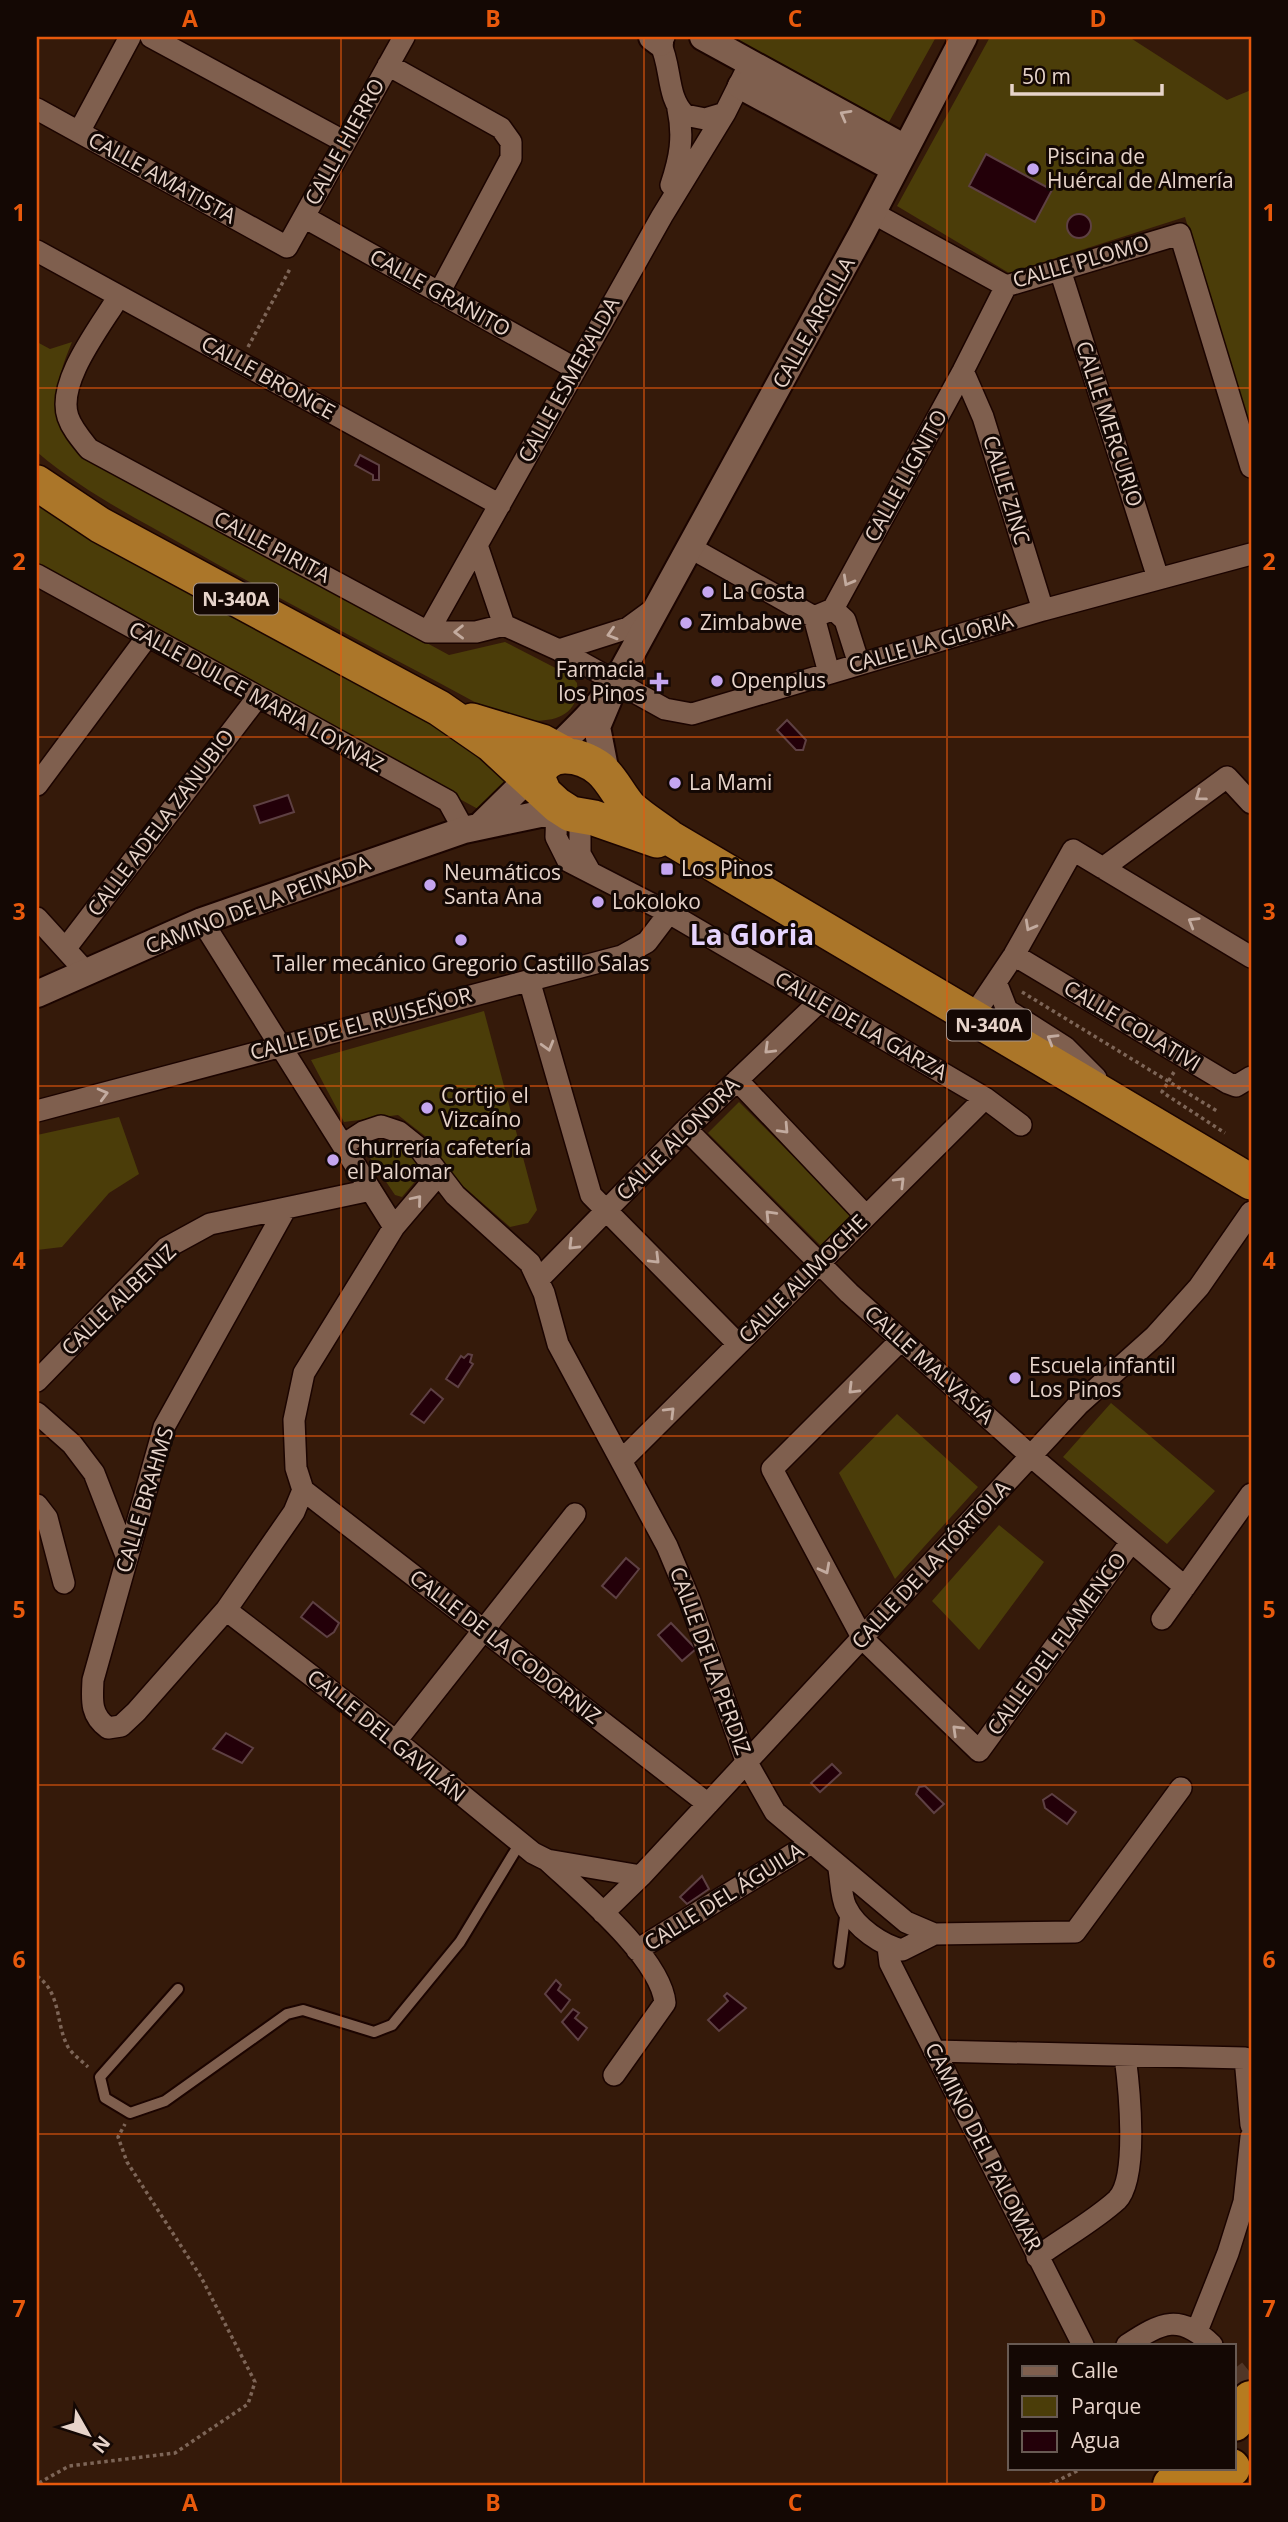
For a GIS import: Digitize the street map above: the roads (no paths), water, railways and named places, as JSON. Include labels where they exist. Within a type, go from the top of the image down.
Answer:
[{"type":"highway","name":"N-340A","points":[[37,483],[100,526],[439,708],[558,789],[726,872]]},
{"type":"highway","name":"N-340A","points":[[558,789],[581,758],[600,769],[631,808],[726,872],[1120,1102],[1251,1182]]},
{"type":"highway","points":[[558,789],[613,806],[610,782]]},
{"type":"highway","points":[[1236,2419],[1251,2400]]},
{"type":"highway","points":[[1236,2465],[1251,2453]]},
{"type":"highway","points":[[1172,2485],[1189,2470]]},
{"type":"highway","points":[[1206,2485],[1228,2470]]},
{"type":"street","points":[[79,132],[130,37]]},
{"type":"street","points":[[151,37],[345,142]]},
{"type":"street","name":"CALLE HIERRO","points":[[287,247],[404,37]]},
{"type":"street","points":[[703,37],[745,74],[900,158]]},
{"type":"street","name":"CALLE ARCILLA","points":[[610,782],[597,727],[616,682],[873,212],[964,37]]},
{"type":"street","name":"CALLE ESMERALDA","points":[[659,39],[670,67],[670,82],[682,130],[681,155],[662,216]]},
{"type":"street","points":[[388,65],[501,128],[511,142],[511,158],[439,293]]},
{"type":"street","name":"CALLE ESMERALDA","points":[[422,628],[477,545],[745,74]]},
{"type":"street","points":[[678,108],[695,119],[725,113]]},
{"type":"street","name":"CALLE AMATISTA","points":[[37,109],[287,247]]},
{"type":"street","name":"CALLE PLOMO","points":[[873,212],[1006,286],[1180,234],[1251,467]]},
{"type":"street","name":"CALLE GRANITO","points":[[304,217],[576,369]]},
{"type":"street","name":"CALLE BRONCE","points":[[37,251],[499,505]]},
{"type":"street","name":"CALLE MERCURIO","points":[[1060,270],[1158,578]]},
{"type":"street","name":"CALLE LIGNITO","points":[[823,613],[963,371],[1006,286]]},
{"type":"street","name":"CALLE PIRITA","points":[[119,296],[70,379],[65,400],[68,418],[89,449],[422,628],[476,632],[504,625]]},
{"type":"street","name":"CALLE ZINC","points":[[963,371],[983,417],[1044,610]]},
{"type":"street","points":[[477,545],[504,625],[559,650],[616,682]]},
{"type":"street","points":[[691,548],[823,613],[845,620],[859,664]]},
{"type":"street","name":"CALLE LA GLORIA","points":[[616,682],[665,709],[692,714],[1044,610],[1251,554]]},
{"type":"street","name":"CALLE DULCE MARIA LOYNAZ","points":[[39,580],[448,801],[473,827]]},
{"type":"street","name":"CALLE ARCILLA","points":[[559,650],[628,628],[659,606]]},
{"type":"street","points":[[823,613],[829,673]]},
{"type":"street","points":[[37,785],[147,637]]},
{"type":"street","name":"CALLE ARCILLA","points":[[558,789],[588,719],[616,682]]},
{"type":"street","name":"CALLE ADELA ZANUBIO","points":[[66,948],[257,698]]},
{"type":"street","points":[[1103,868],[1227,777],[1251,803]]},
{"type":"street","points":[[558,789],[580,854],[589,870]]},
{"type":"street","name":"CAMINO DE LA PEINADA","points":[[37,994],[201,921],[473,827],[558,789]]},
{"type":"street","name":"CAMINO DE LA PEINADA","points":[[473,827],[558,789]]},
{"type":"street","name":"CALLE DE LA GARZA","points":[[558,789],[556,837],[568,861],[669,913],[985,1098],[1021,1125]]},
{"type":"street","points":[[973,1016],[1014,955],[1073,850],[1251,957]]},
{"type":"street","name":"CALLE DE EL RUISEÑOR","points":[[37,1111],[622,956],[648,942],[669,913]]},
{"type":"street","points":[[37,918],[87,973]]},
{"type":"street","points":[[201,921],[394,1227]]},
{"type":"street","name":"CALLE COLATIVI","points":[[1014,955],[1244,1081]]},
{"type":"street","points":[[529,980],[591,1195],[738,1344]]},
{"type":"street","points":[[996,982],[1007,1010],[1065,1047],[1120,1102]]},
{"type":"street","name":"CALLE ALONDRA","points":[[539,1279],[686,1129],[819,1002]]},
{"type":"street","points":[[737,1080],[866,1216]]},
{"type":"street","name":"CALLE ALIMOCHE","points":[[622,1460],[985,1098]]},
{"type":"street","name":"CALLE DE LA PERDIZ","points":[[343,1145],[363,1132],[381,1126],[399,1132],[419,1148],[455,1195],[530,1263],[539,1279],[558,1344],[667,1546],[690,1601],[746,1762],[775,1812],[839,1869],[906,1922],[934,1934],[1075,1932],[1181,1788]]},
{"type":"street","name":"CALLE MALVASÍA","points":[[686,1129],[818,1263],[901,1340],[1032,1457],[1185,1587]]},
{"type":"street","points":[[226,1610],[294,1512],[303,1490],[296,1468],[294,1420],[304,1373],[394,1227],[439,1174]]},
{"type":"street","name":"CALLE ALBENIZ","points":[[37,1381],[166,1248],[210,1224],[371,1190]]},
{"type":"street","name":"CALLE BRAHMS","points":[[226,1610],[121,1726],[108,1728],[98,1721],[92,1707],[93,1680],[164,1427],[286,1208]]},
{"type":"street","name":"CALLE DE LA TÓRTOLA","points":[[603,1913],[863,1639],[1078,1405],[1156,1336],[1199,1287],[1251,1212]]},
{"type":"street","points":[[863,1639],[772,1469],[901,1340]]},
{"type":"street","points":[[37,1413],[72,1444],[94,1473],[127,1558]]},
{"type":"street","name":"CALLE DE LA CODORNIZ","points":[[303,1490],[708,1804]]},
{"type":"street","points":[[1162,1619],[1251,1494]]},
{"type":"street","points":[[37,1504],[47,1518],[64,1583]]},
{"type":"street","points":[[396,1741],[575,1514]]},
{"type":"street","name":"CALLE DEL FLAMENCO","points":[[863,1639],[979,1751],[1131,1542]]},
{"type":"street","name":"CALLE DEL GAVILÁN","points":[[226,1610],[396,1741],[520,1843],[547,1860],[603,1913],[637,1950],[664,1989],[665,2003],[614,2075]]},
{"type":"street","name":"CALLE DEL ÁGUILA","points":[[637,1950],[811,1843]]},
{"type":"street","name":"CALLE DEL GAVILÁN","points":[[547,1860],[641,1876]]},
{"type":"street","points":[[839,1869],[846,1908],[869,1934],[888,1947],[902,1950],[934,1934]]},
{"type":"street","name":"CAMINO DEL PALOMAR","points":[[888,1947],[890,1962],[1082,2344]]},
{"type":"street","points":[[934,2051],[1245,2058],[1251,2125]]},
{"type":"street","points":[[1037,2257],[1119,2198],[1130,2156],[1131,2105],[1125,2056]]},
{"type":"street","points":[[1129,2344],[1147,2332],[1175,2322],[1189,2325],[1204,2338],[1244,2202],[1251,2137]]},
{"type":"lane","points":[[178,1989],[100,2077],[105,2098],[130,2113],[165,2101],[287,2014],[303,2010],[374,2032],[392,2025],[460,1942],[520,1843]]},
{"type":"lane","points":[[839,1962],[846,1908]]},
{"type":"water","points":[[986,154],[1052,190],[1035,222],[969,186]]},
{"type":"water","points":[[1079,214],[1090,221],[1091,226],[1084,237],[1079,238],[1068,231],[1067,226],[1074,215]]},
{"type":"water","points":[[360,455],[379,465],[379,480],[373,480],[373,475],[355,465]]},
{"type":"water","points":[[787,720],[806,740],[803,750],[796,750],[777,730]]},
{"type":"water","points":[[288,795],[294,812],[260,823],[254,806]]},
{"type":"water","points":[[468,1354],[472,1355],[470,1362],[473,1364],[458,1387],[446,1379],[461,1356],[464,1358]]},
{"type":"water","points":[[431,1389],[443,1399],[424,1423],[411,1414]]},
{"type":"water","points":[[626,1558],[639,1569],[616,1598],[602,1586]]},
{"type":"water","points":[[313,1602],[339,1623],[327,1637],[301,1617]]},
{"type":"water","points":[[671,1623],[696,1649],[682,1661],[658,1635]]},
{"type":"water","points":[[226,1733],[253,1748],[242,1763],[213,1749]]},
{"type":"water","points":[[832,1764],[841,1773],[820,1792],[811,1783]]},
{"type":"water","points":[[925,1786],[944,1804],[934,1813],[916,1794],[919,1787]]},
{"type":"water","points":[[1052,1794],[1076,1812],[1067,1824],[1045,1808],[1043,1800]]},
{"type":"water","points":[[702,1876],[709,1889],[687,1904],[680,1897]]},
{"type":"water","points":[[556,1980],[561,1985],[558,1990],[570,2000],[561,2012],[545,1994]]},
{"type":"water","points":[[727,1993],[746,2008],[719,2031],[708,2020],[728,2001],[724,1996]]},
{"type":"water","points":[[573,2009],[579,2013],[575,2018],[587,2028],[578,2040],[562,2022]]},
{"type":"tunnel","points":[[1236,2371],[1251,2390]]},
{"type":"place","name":"Piscina de Huércal de Almería","points":[[1033,169]]},
{"type":"place","name":"La Costa","points":[[708,592]]},
{"type":"place","name":"Zimbabwe","points":[[686,623]]},
{"type":"place","name":"Openplus","points":[[717,681]]},
{"type":"place","name":"Farmacia los Pinos","points":[[659,682]]},
{"type":"place","name":"La Mami","points":[[675,783]]},
{"type":"place","name":"Los Pinos","points":[[667,869]]},
{"type":"place","name":"Neumáticos Santa Ana","points":[[430,885]]},
{"type":"place","name":"Lokoloko","points":[[598,902]]},
{"type":"place","name":"Taller mecánico Gregorio Castillo Salas","points":[[461,940]]},
{"type":"place","name":"Cortijo el Vizcaíno","points":[[427,1108]]},
{"type":"place","name":"Churrería cafetería el Palomar","points":[[333,1160]]},
{"type":"place","name":"Escuela infantil Los Pinos","points":[[1015,1378]]},
{"type":"district","name":"La Gloria","points":[[752,935]]}]
